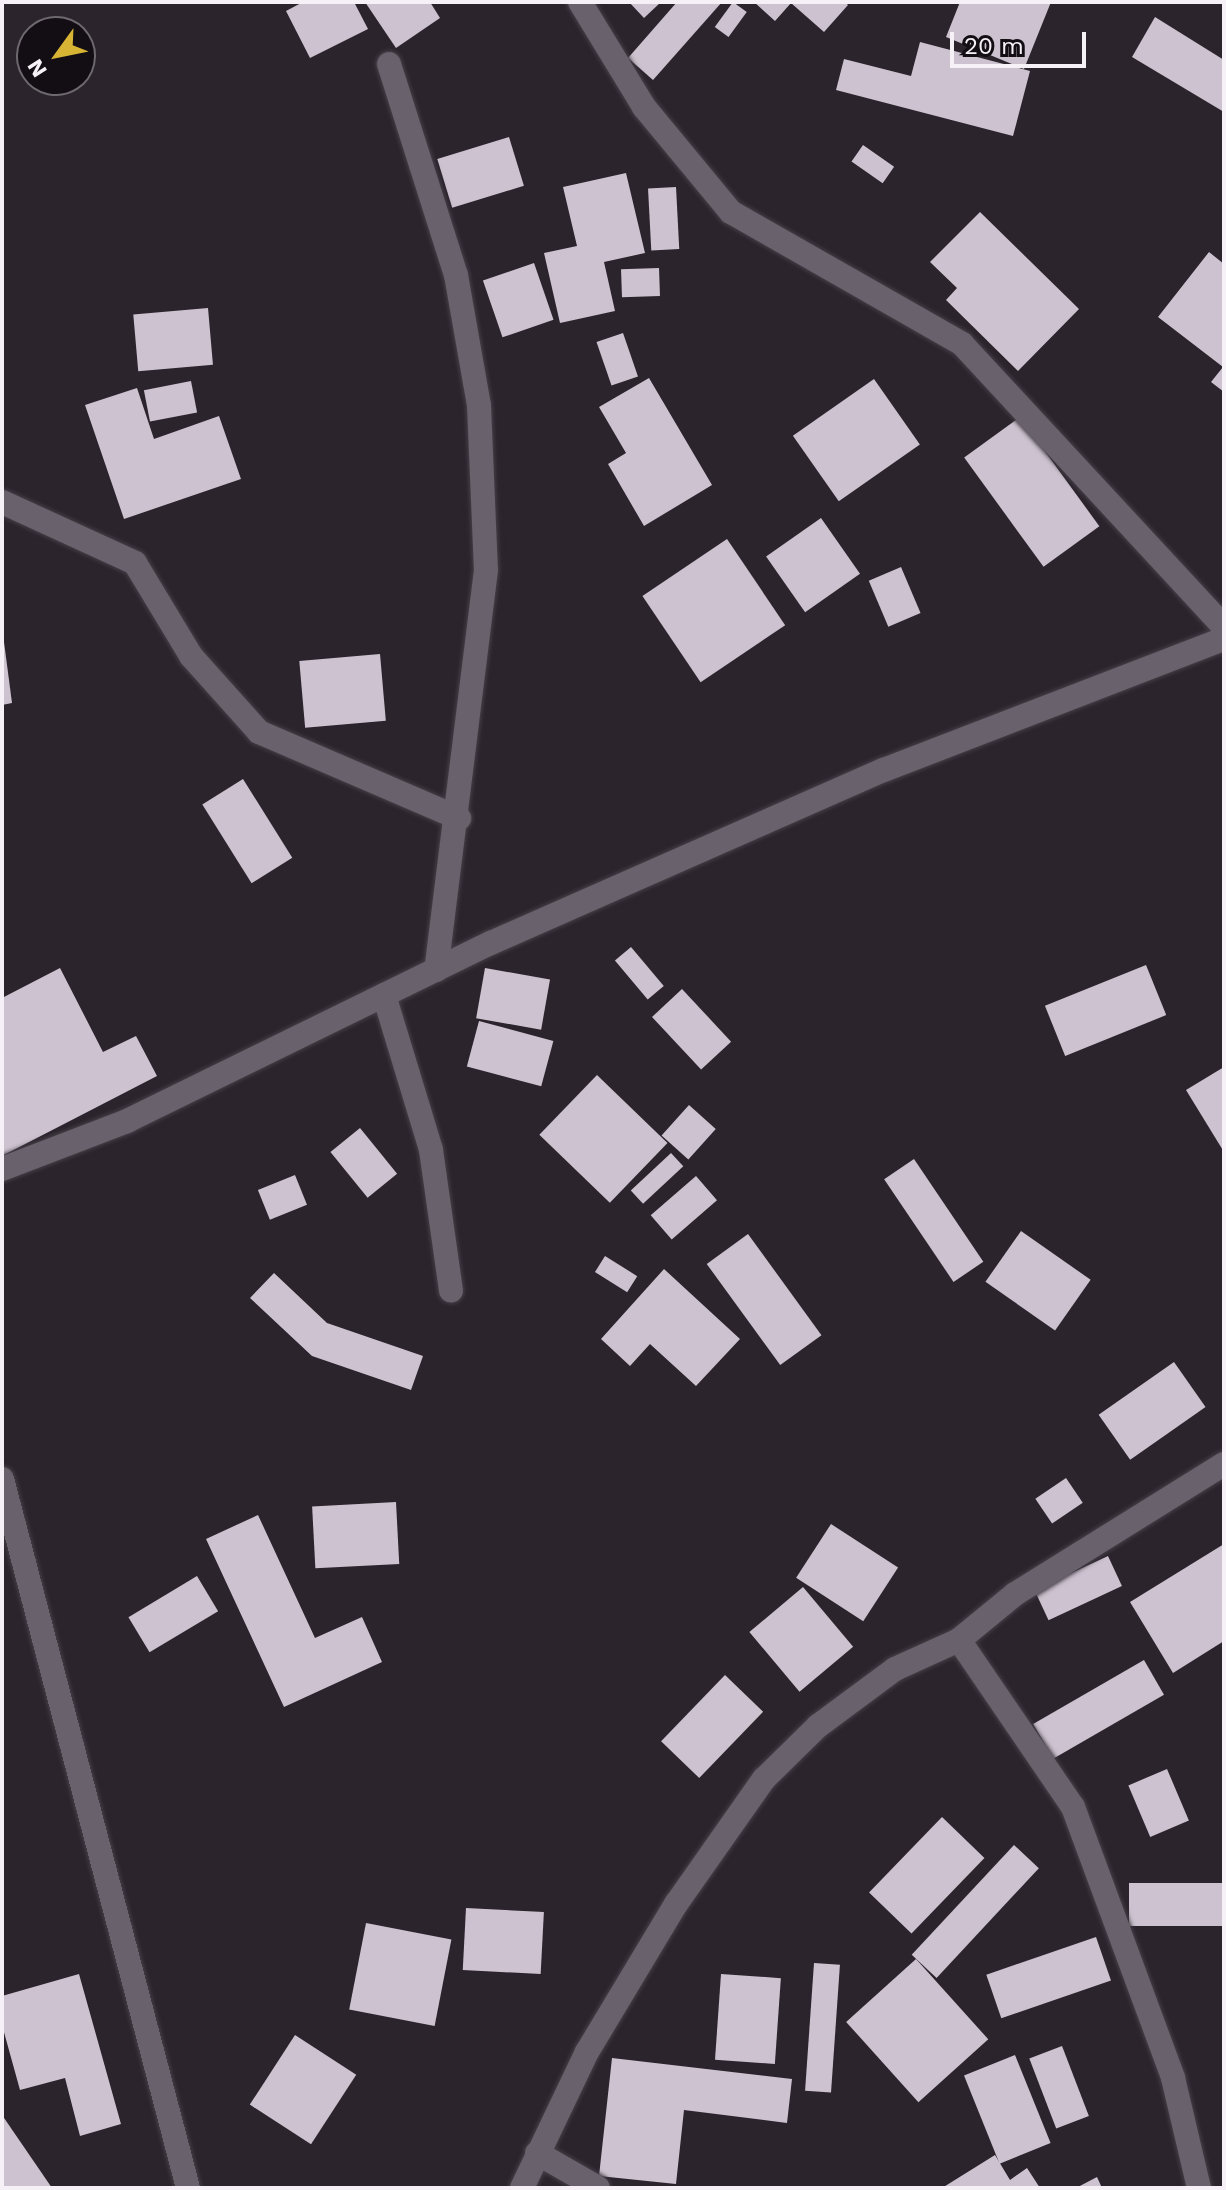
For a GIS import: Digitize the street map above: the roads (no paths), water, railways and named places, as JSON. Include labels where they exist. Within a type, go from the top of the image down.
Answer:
[{"type":"street","points":[[580,2],[644,107],[731,212],[962,344],[1224,627]]},
{"type":"street","points":[[389,64],[456,275],[479,405],[486,570],[459,818],[436,970]]},
{"type":"street","points":[[2,502],[135,563],[191,656],[259,732],[459,818]]},
{"type":"street","points":[[2,1169],[127,1121],[436,970],[884,770],[1224,639]]},
{"type":"street","points":[[384,995],[431,1150],[451,1291]]},
{"type":"street","points":[[522,2188],[537,2153],[676,1904],[764,1779],[818,1726],[895,1669],[959,1640],[1015,1594],[1224,1464]]},
{"type":"street","points":[[2,1479],[188,2188]]},
{"type":"street","points":[[959,1640],[1073,1807],[1113,1932],[1173,2078],[1199,2188]]},
{"type":"street","points":[[537,2153],[598,2188]]}]
